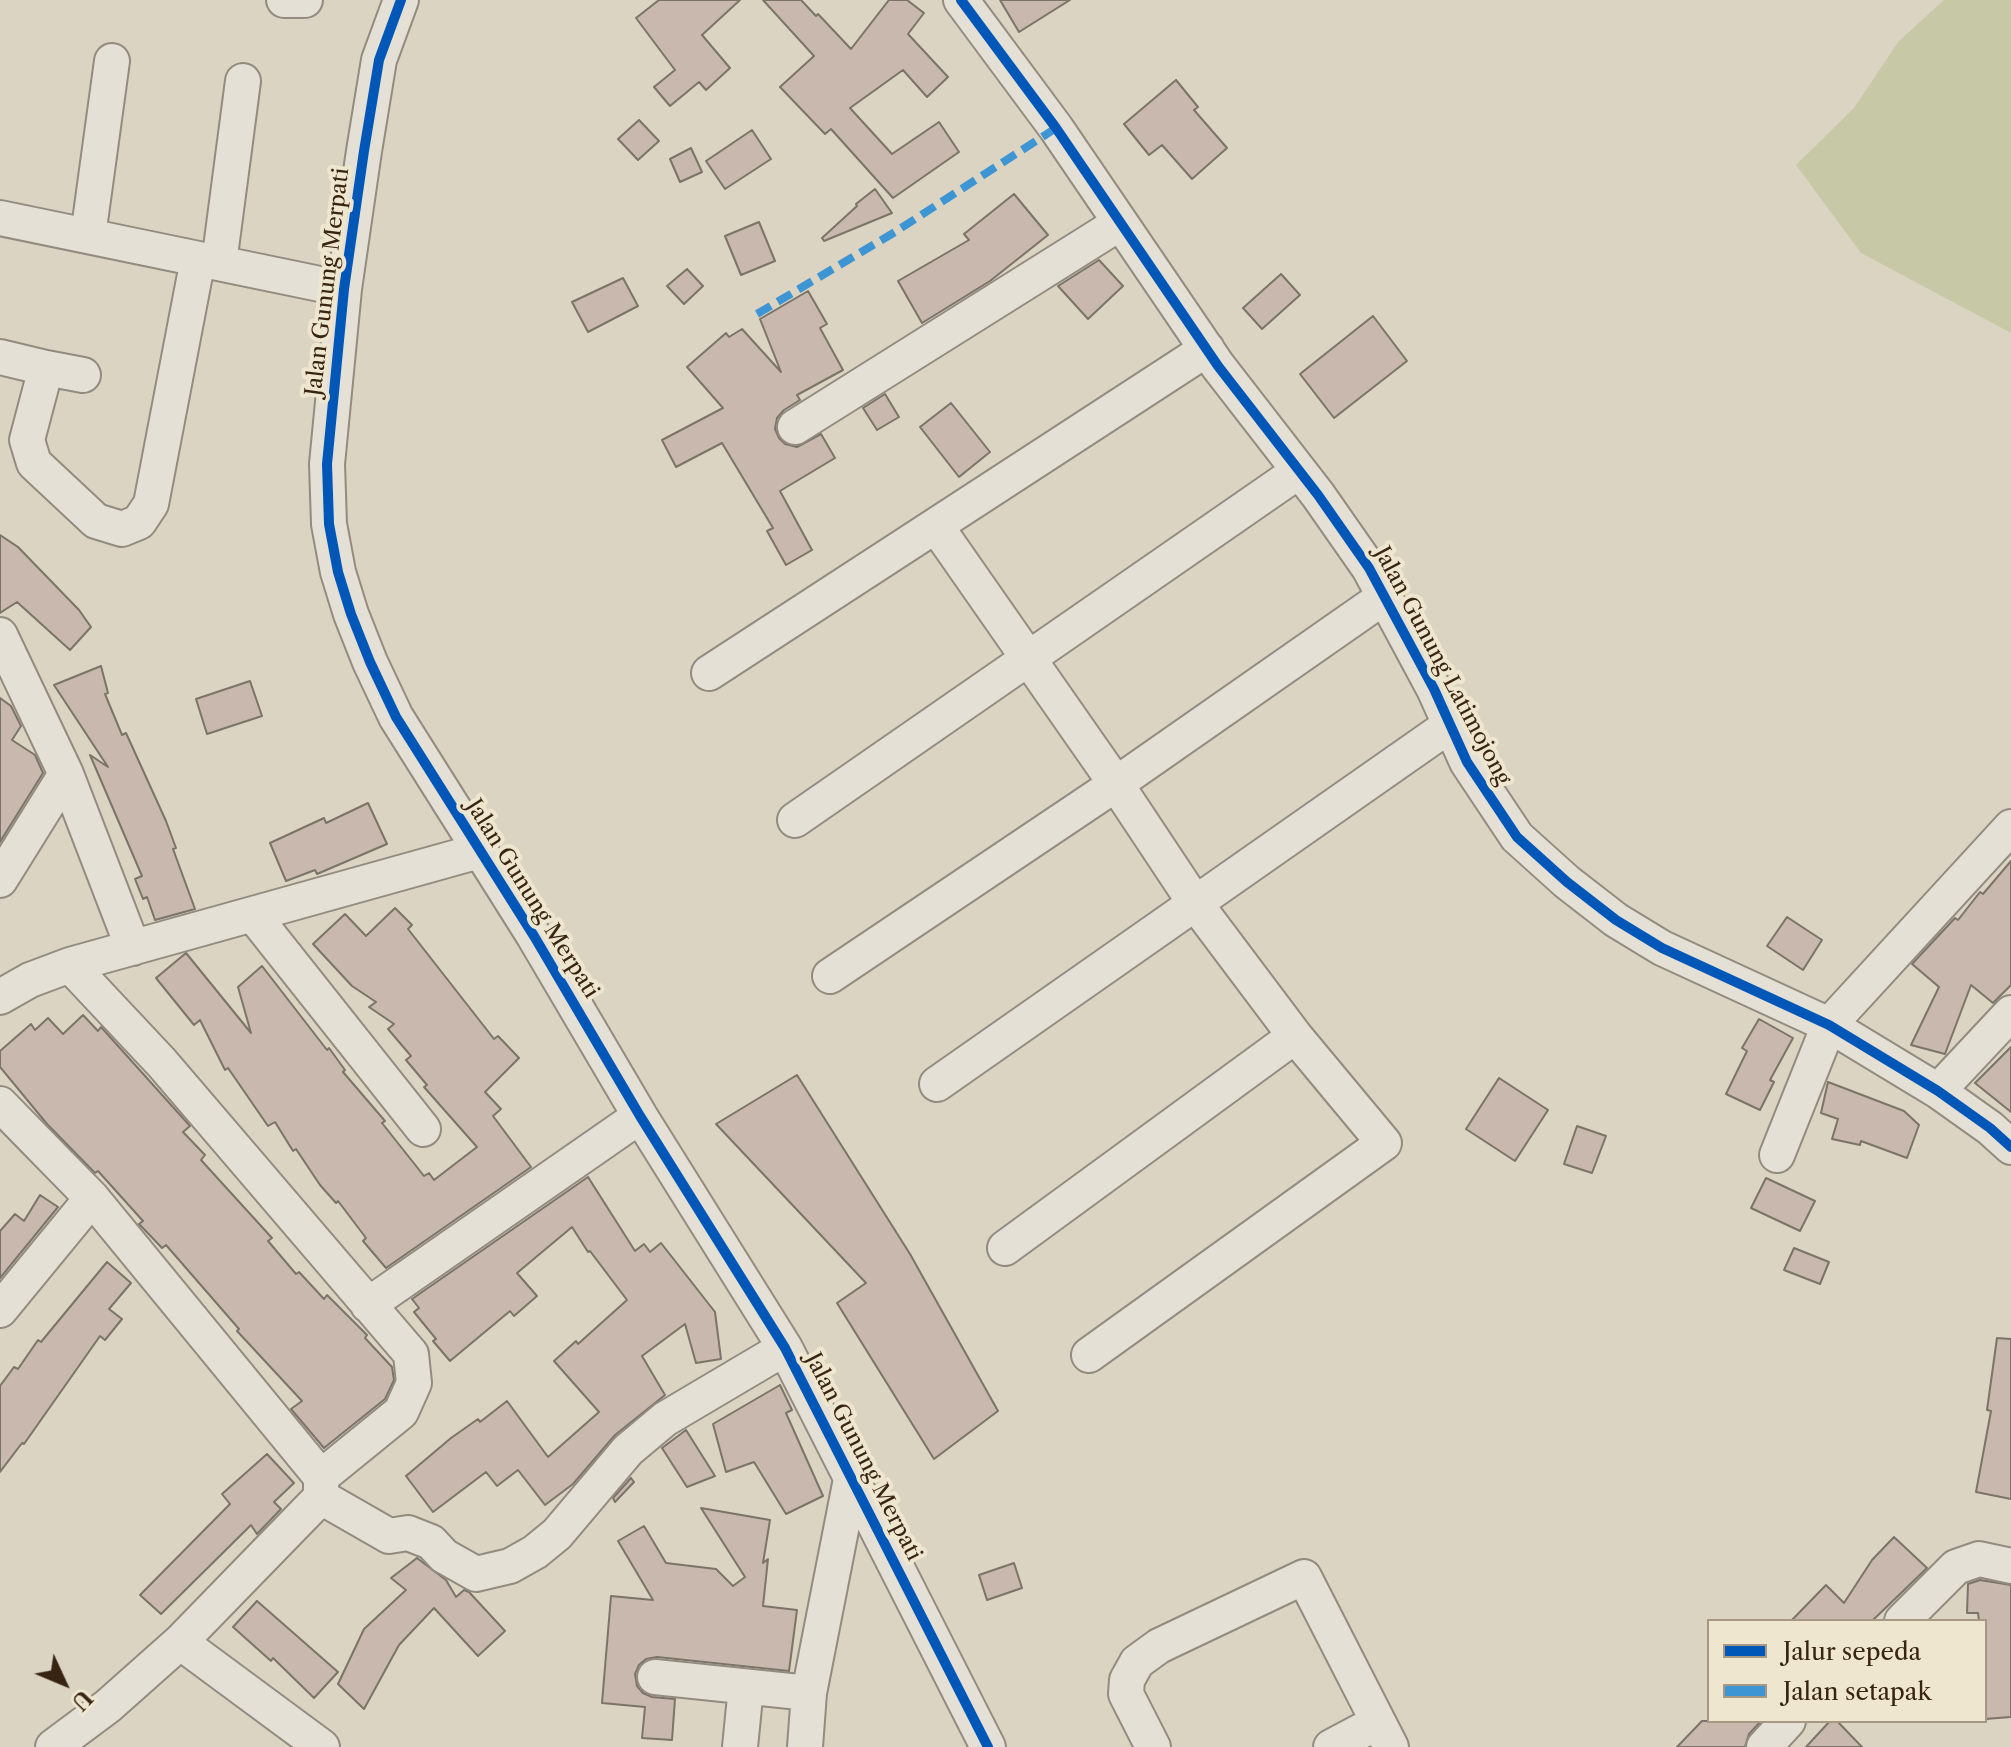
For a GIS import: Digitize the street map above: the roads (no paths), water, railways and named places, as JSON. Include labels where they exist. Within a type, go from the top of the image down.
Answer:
[{"type":"street","points":[[284,0],[305,0]]},
{"type":"street","name":"Jalan Gunung Merpati","points":[[401,0],[379,60],[344,289],[327,464],[329,524],[338,572],[370,662],[396,717],[534,936],[640,1116],[785,1348],[988,1747]]},
{"type":"street","name":"Jalan Gunung Latimojong","points":[[961,0],[1003,54],[1254,415],[1351,541],[1434,689],[1467,762],[1517,837],[1616,920],[1662,948],[1829,1025],[1938,1091],[2011,1147]]},
{"type":"street","points":[[88,236],[112,61]]},
{"type":"street","points":[[46,368],[27,440],[34,463],[96,521],[122,529],[139,522],[151,504],[208,261],[243,81]]},
{"type":"street","points":[[0,218],[344,289]]},
{"type":"street","points":[[795,427],[1120,223]]},
{"type":"street","points":[[709,673],[1207,349]]},
{"type":"street","points":[[0,357],[83,375]]},
{"type":"street","points":[[795,820],[1299,471]]},
{"type":"street","points":[[936,526],[1029,657],[1195,903],[1295,1036],[1384,1143],[1089,1355]]},
{"type":"street","points":[[830,976],[1116,784],[1384,597]]},
{"type":"street","points":[[0,635],[66,774],[133,948]]},
{"type":"street","points":[[937,1084],[1450,725]]},
{"type":"street","points":[[0,880],[66,774]]},
{"type":"street","points":[[1777,1155],[1829,1025],[2011,827]]},
{"type":"street","points":[[0,997],[30,980],[70,965],[479,851]]},
{"type":"street","points":[[254,916],[423,1129]]},
{"type":"street","points":[[53,1747],[108,1706],[180,1642],[321,1487],[401,1412],[414,1383],[411,1354],[162,1063],[70,965]]},
{"type":"street","points":[[1938,1091],[2011,1013]]},
{"type":"street","points":[[1005,1248],[1295,1036]]},
{"type":"street","points":[[0,1104],[92,1198],[321,1487],[389,1536],[408,1533],[431,1542],[444,1556],[476,1574],[510,1566],[535,1552],[557,1534],[628,1450],[656,1427],[785,1348]]},
{"type":"street","points":[[368,1305],[640,1116]]},
{"type":"street","points":[[0,1310],[92,1198]]},
{"type":"street","points":[[805,1747],[809,1693],[851,1479]]},
{"type":"street","points":[[1904,1619],[1956,1567],[1979,1559],[2011,1566]]},
{"type":"street","points":[[1153,1747],[1126,1694],[1127,1680],[1137,1662],[1159,1646],[1304,1577],[1384,1734],[1331,1747]]},
{"type":"street","points":[[180,1642],[322,1747]]},
{"type":"street","points":[[655,1677],[809,1693]]},
{"type":"street","points":[[740,1747],[746,1687]]},
{"type":"street","points":[[1764,1747],[1786,1723]]}]
